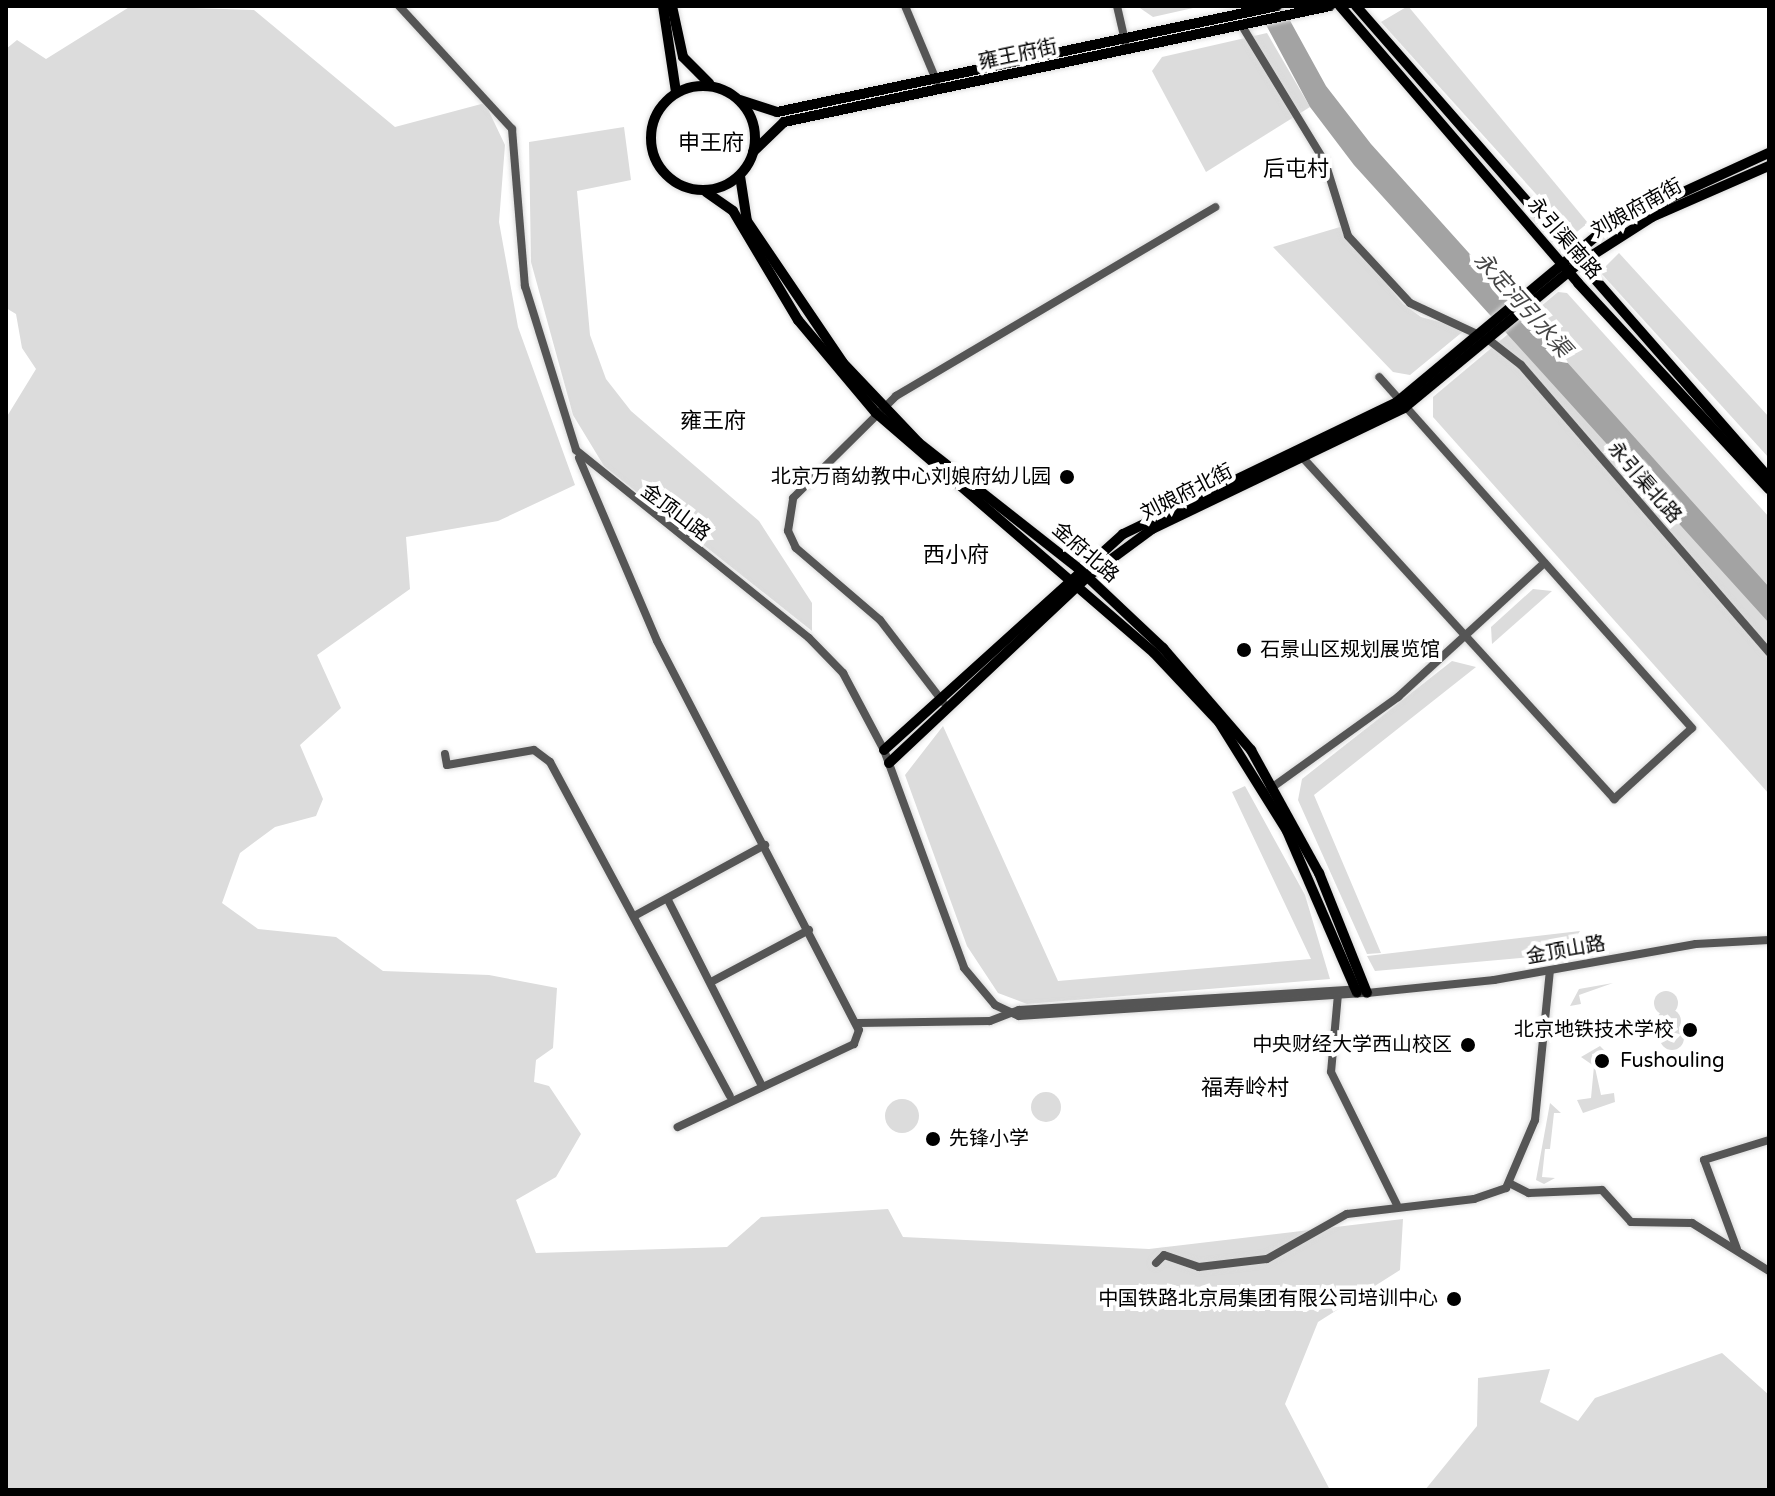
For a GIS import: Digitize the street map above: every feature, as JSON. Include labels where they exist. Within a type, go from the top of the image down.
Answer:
[{"type":"main road","points":[[663,6],[676,92]]},
{"type":"main road","points":[[672,6],[683,57],[709,83],[740,100],[750,117],[753,152],[740,176],[706,192],[670,182],[653,154],[655,118],[676,92],[709,83]]},
{"type":"main road","name":"雍王府街","points":[[753,152],[784,122],[1239,11],[1277,6]]},
{"type":"main road","name":"雍王府街","points":[[740,100],[777,112],[1127,51],[1330,6]]},
{"type":"main road","name":"永引渠南路","points":[[1340,6],[1769,489]]},
{"type":"main road","name":"永引渠南路","points":[[1356,6],[1568,264],[1769,478]]},
{"type":"main road","name":"刘娘府南街","points":[[1568,264],[1640,210],[1769,153]]},
{"type":"main road","name":"刘娘府南街","points":[[1568,264],[1652,217],[1769,166]]},
{"type":"main road","name":"金府北路","points":[[740,176],[747,221],[785,288],[880,410],[1078,568],[1201,687],[1270,788],[1360,991]]},
{"type":"main road","name":"金府北路","points":[[706,192],[733,211],[798,320],[880,410],[1077,586],[1219,722],[1270,788]]},
{"type":"main road","name":"刘娘府北街","points":[[884,750],[944,704],[1087,577],[1168,518],[1303,458],[1401,405],[1568,264]]},
{"type":"main road","name":"刘娘府北街","points":[[889,763],[1078,568],[1153,516],[1401,405]]},
{"type":"street","points":[[399,6],[512,129],[525,286],[576,450],[657,641],[858,1023],[854,1044],[730,1096],[678,1127]]},
{"type":"street","points":[[905,6],[938,85]]},
{"type":"street","points":[[1117,6],[1127,51]]},
{"type":"street","name":"永引渠北路","points":[[1245,25],[1325,162],[1348,236],[1410,303],[1489,333],[1521,365],[1769,652]]},
{"type":"street","points":[[944,704],[880,620],[789,536],[793,498],[880,410],[1215,207]]},
{"type":"street","points":[[1303,458],[1614,799],[1692,728],[1541,566],[1379,377]]},
{"type":"street","name":"金顶山路","points":[[576,450],[817,644],[854,688],[884,750],[964,968],[1008,1013],[1338,994],[1550,971],[1696,944],[1769,940]]},
{"type":"street","points":[[1270,788],[1372,718],[1541,566]]},
{"type":"street","points":[[445,754],[447,765],[541,752],[636,915],[730,1096]]},
{"type":"street","points":[[636,915],[765,845]]},
{"type":"street","points":[[668,900],[761,1084]]},
{"type":"street","points":[[711,982],[809,930]]},
{"type":"street","points":[[1156,1263],[1164,1255],[1199,1267],[1267,1259],[1347,1214],[1397,1205],[1474,1199],[1509,1183],[1535,1120],[1550,971]]},
{"type":"street","name":"金顶山路","points":[[1008,1013],[1360,991]]},
{"type":"street","points":[[1338,994],[1331,1072],[1397,1205]]},
{"type":"street","points":[[858,1023],[990,1021],[1008,1013]]},
{"type":"street","points":[[1738,1249],[1704,1160],[1769,1140]]},
{"type":"street","points":[[1509,1183],[1529,1193],[1602,1190],[1631,1222],[1684,1221],[1738,1249],[1769,1271]]},
{"type":"shaded area","points":[[131,6],[254,10],[395,127],[485,103],[505,145],[499,222],[518,327],[575,485],[498,521],[406,537],[410,589],[317,655],[341,708],[300,745],[323,799],[316,816],[275,827],[240,853],[222,903],[258,929],[336,937],[383,971],[489,975],[557,988],[553,1048],[536,1060],[534,1082],[549,1086],[581,1134],[556,1177],[516,1200],[536,1253],[727,1247],[761,1217],[888,1209],[903,1237],[1149,1249],[1403,1219],[1400,1270],[1318,1322],[1285,1404],[1330,1490],[6,1490],[6,418],[36,369],[22,348],[16,314],[6,308],[6,49],[17,40],[46,59]]},
{"type":"shaded area","points":[[1137,6],[1202,6],[1153,17]]},
{"type":"shaded area","points":[[1256,6],[1282,6],[1326,86],[1371,144],[1769,587],[1769,623],[1354,165],[1310,107]]},
{"type":"shaded area","points":[[1408,6],[1588,223],[1573,235],[1381,22]]},
{"type":"shaded area","points":[[1267,33],[1310,107],[1206,172],[1152,71],[1162,57]]},
{"type":"shaded area","points":[[624,127],[631,180],[577,191],[590,335],[606,379],[631,411],[759,521],[812,603],[812,631],[604,466],[573,415],[531,262],[529,142]]},
{"type":"shaded area","points":[[1340,227],[1403,304],[1421,317],[1466,329],[1410,375],[1393,372],[1273,247]]},
{"type":"shaded area","points":[[1619,253],[1769,417],[1769,458],[1600,272]]},
{"type":"shaded area","points":[[1558,292],[1567,293],[1769,517],[1769,794],[1433,417],[1433,397]]},
{"type":"shaded area","points":[[1533,589],[1552,591],[1492,644],[1491,627]]},
{"type":"shaded area","points":[[1452,661],[1476,667],[1314,795],[1381,953],[1367,954],[1298,800],[1302,779]]},
{"type":"shaded area","points":[[943,726],[1058,981],[1311,959],[1232,792],[1245,786],[1305,895],[1330,979],[1027,1004],[998,993],[967,946],[905,775]]},
{"type":"shaded area","points":[[1580,931],[1564,954],[1375,971],[1367,956]]},
{"type":"shaded area","points":[[1613,983],[1579,995],[1581,1004],[1570,1006],[1579,989]]},
{"type":"shaded area","points":[[1666,991],[1675,994],[1678,1003],[1675,1012],[1666,1015],[1657,1012],[1654,1003],[1657,994]]},
{"type":"shaded area","points":[[1669,1009],[1678,1012],[1681,1021],[1678,1030],[1669,1033],[1660,1030],[1657,1021],[1660,1012]]},
{"type":"shaded area","points":[[1672,1026],[1681,1029],[1684,1038],[1681,1047],[1672,1050],[1663,1047],[1660,1038],[1663,1029]]},
{"type":"shaded area","points":[[1600,1046],[1605,1051],[1592,1054],[1601,1095],[1614,1093],[1615,1102],[1583,1113],[1577,1100],[1591,1098],[1594,1066],[1581,1057]]},
{"type":"shaded area","points":[[1046,1092],[1056,1097],[1061,1107],[1056,1117],[1046,1122],[1036,1117],[1031,1107],[1036,1097]]},
{"type":"shaded area","points":[[902,1099],[914,1104],[919,1116],[914,1128],[902,1133],[890,1128],[885,1116],[890,1104]]},
{"type":"shaded area","points":[[1550,1103],[1561,1113],[1554,1113],[1550,1149],[1545,1149],[1542,1177],[1555,1178],[1544,1184],[1536,1180]]},
{"type":"shaded area","points":[[1722,1353],[1769,1395],[1769,1490],[1425,1490],[1477,1426],[1478,1378],[1550,1369],[1540,1402],[1578,1421],[1595,1398]]},
{"type":"place","name":"北京万商幼教中心刘娘府幼儿园","points":[[1067,477]]},
{"type":"place","name":"石景山区规划展览馆","points":[[1244,650]]},
{"type":"place","name":"北京地铁技术学校","points":[[1690,1030]]},
{"type":"place","name":"中央财经大学西山校区","points":[[1468,1045]]},
{"type":"place","name":"Fushouling","points":[[1602,1061]]},
{"type":"place","name":"先锋小学","points":[[933,1139]]},
{"type":"place","name":"中国铁路北京局集团有限公司培训中心","points":[[1454,1299]]},
{"type":"district","name":"申王府","points":[[711,144]]},
{"type":"district","name":"后屯村","points":[[1296,170]]},
{"type":"district","name":"雍王府","points":[[713,422]]},
{"type":"district","name":"西小府","points":[[956,556]]},
{"type":"district","name":"福寿岭村","points":[[1245,1089]]},
{"type":"water label","name":"永定河引水渠","points":[[1522,305]]}]
